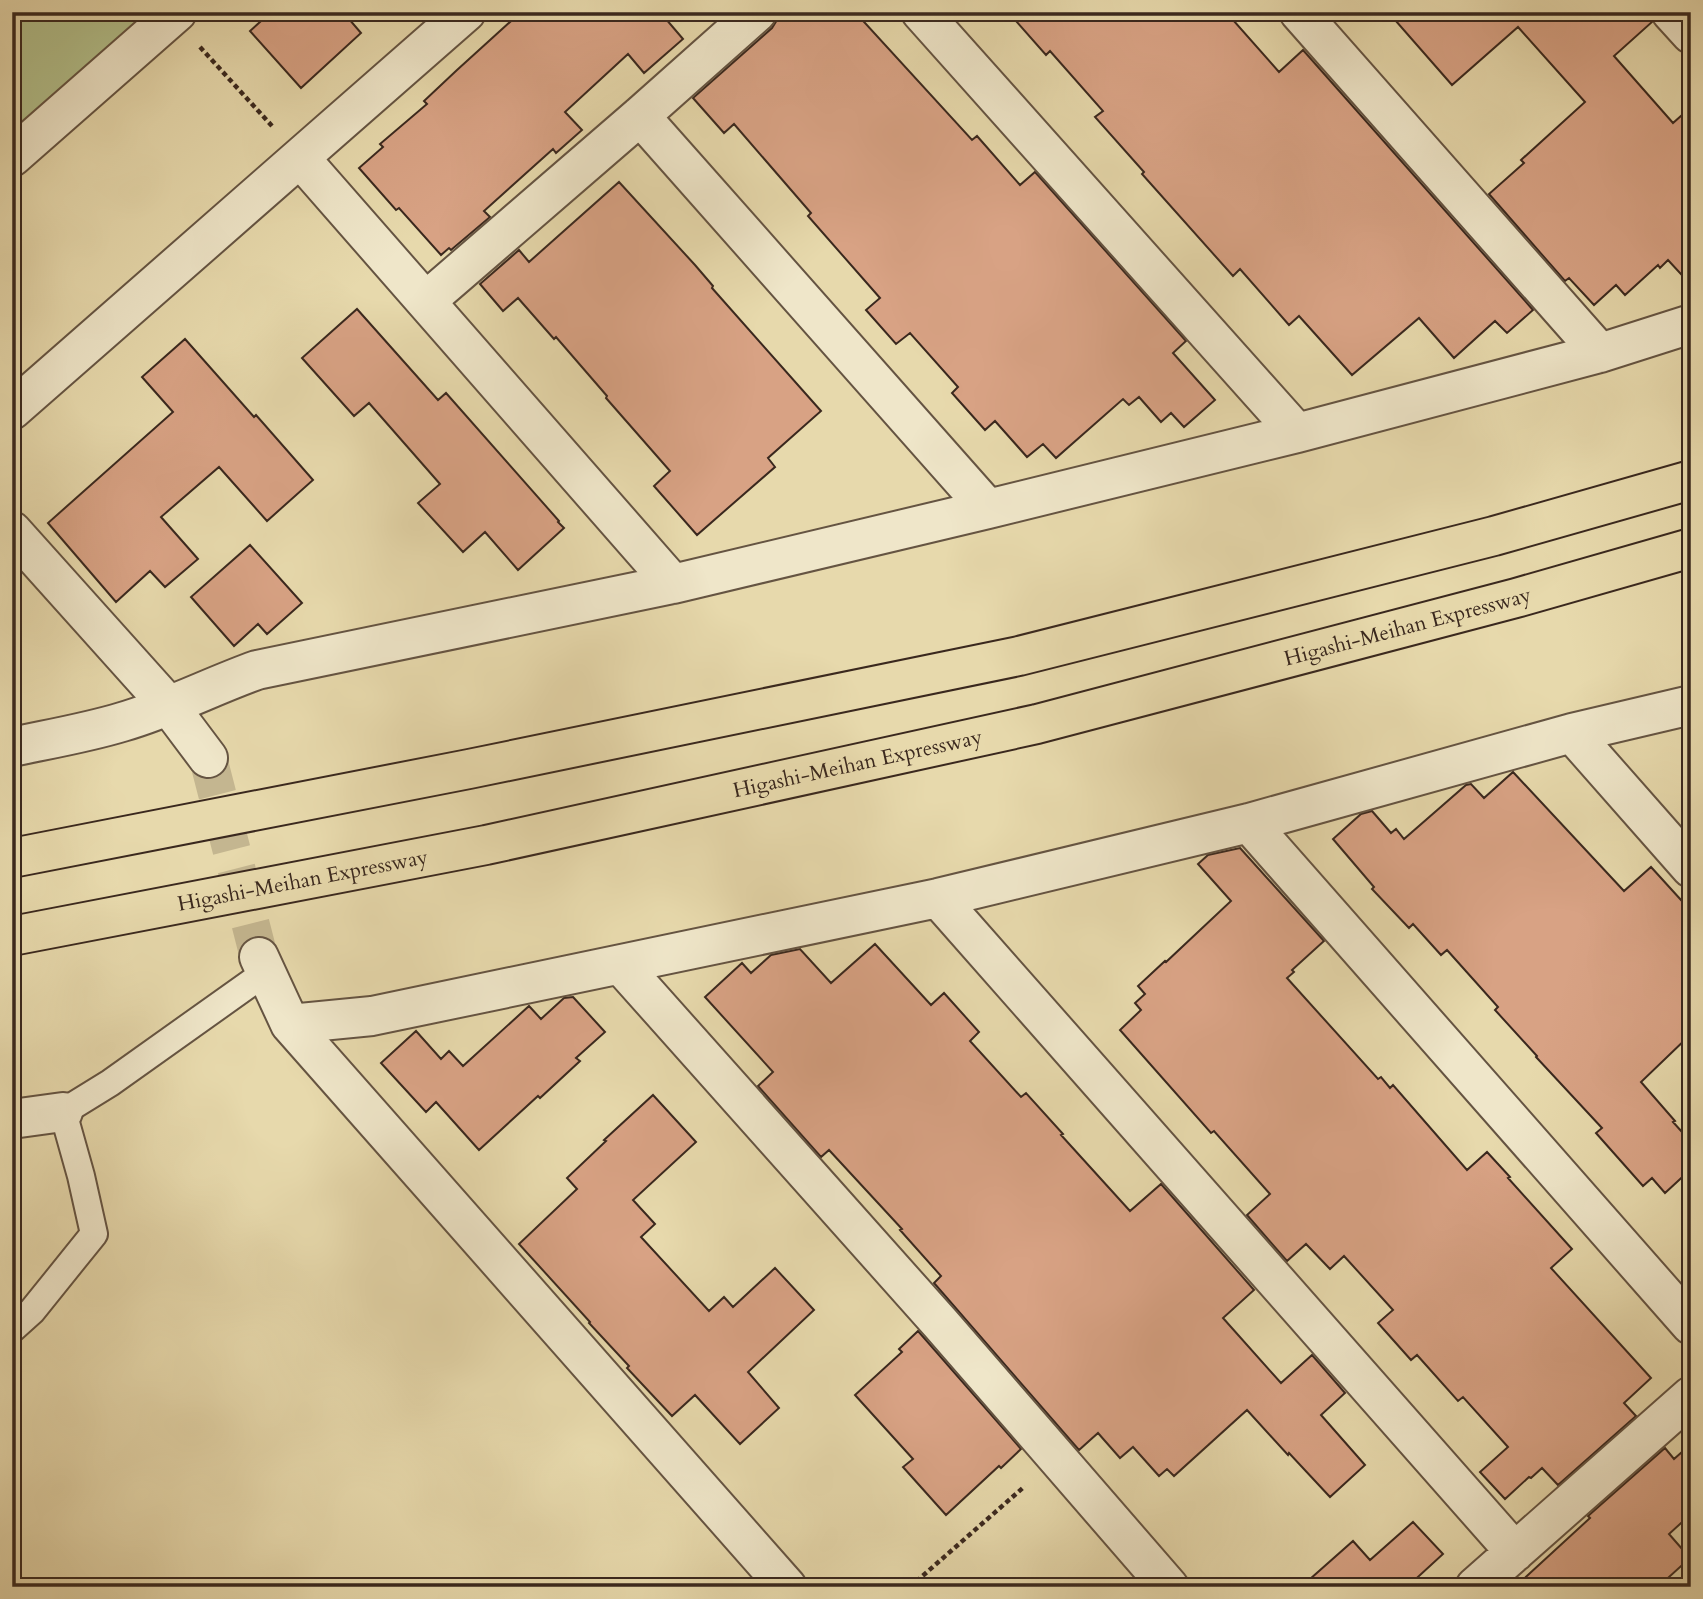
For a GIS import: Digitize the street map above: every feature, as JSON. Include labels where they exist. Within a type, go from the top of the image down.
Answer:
[{"type":"highway","points":[[12,858],[469,769],[1019,656],[1494,536],[1691,480]]},
{"type":"highway","name":"Higashi-Meihan Expressway","points":[[12,936],[486,845],[1037,724],[1516,598],[1691,548]]},
{"type":"street","points":[[12,410],[466,12]]},
{"type":"street","points":[[426,301],[757,12]]},
{"type":"street","points":[[921,12],[1297,433]]},
{"type":"street","points":[[1299,12],[1600,353]]},
{"type":"street","points":[[1671,12],[1691,34]]},
{"type":"street","points":[[12,157],[174,14]]},
{"type":"street","points":[[640,116],[988,509]]},
{"type":"street","points":[[300,158],[673,584]]},
{"type":"street","points":[[12,747],[122,722],[257,670],[673,584],[988,509],[1297,433],[1600,353],[1691,324]]},
{"type":"street","points":[[12,531],[169,706],[208,758]]},
{"type":"street","points":[[290,1024],[372,1016],[938,898],[1249,823],[1572,733],[1691,705]]},
{"type":"street","points":[[1572,733],[1691,868]]},
{"type":"street","points":[[1249,823],[1691,1325]]},
{"type":"street","points":[[938,898],[1515,1552]]},
{"type":"street","points":[[262,964],[290,1024],[787,1587]]},
{"type":"street","points":[[621,965],[914,1293],[1169,1587]]},
{"type":"street","points":[[12,1119],[63,1112]]},
{"type":"street","points":[[1475,1587],[1691,1396]]},
{"type":"lane","points":[[12,1329],[32,1311],[94,1234],[63,1112],[110,1083],[262,964]]},
{"type":"path","points":[[174,14],[300,158]]},
{"type":"path","points":[[910,1587],[1057,1458]]},
{"type":"green space","points":[[12,12],[150,12],[12,134]]},
{"type":"building","points":[[271,12],[343,12],[361,33],[301,88],[250,31]]},
{"type":"building","points":[[521,12],[660,12],[683,39],[644,73],[628,54],[565,112],[582,130],[556,153],[553,149],[484,211],[490,217],[451,250],[449,248],[441,255],[359,168],[383,147],[380,144],[427,104],[424,101]]},
{"type":"building","points":[[778,12],[855,12],[972,140],[977,136],[1020,185],[1035,172],[1186,341],[1173,353],[1215,400],[1184,427],[1171,413],[1161,422],[1139,397],[1129,405],[1123,399],[1056,458],[1043,444],[1027,457],[995,421],[985,430],[952,393],[958,387],[910,333],[896,344],[866,310],[880,298],[808,216],[811,213],[734,124],[724,133],[693,98],[772,28]]},
{"type":"building","points":[[1008,12],[1226,12],[1279,72],[1303,50],[1533,310],[1507,333],[1495,321],[1454,358],[1419,318],[1352,375],[1299,316],[1289,325],[1240,269],[1233,276],[1095,117],[1103,111],[1050,51],[1046,55]]},
{"type":"building","points":[[1388,12],[1650,12],[1652,22],[1614,56],[1673,123],[1691,107],[1691,285],[1668,260],[1660,268],[1658,265],[1625,295],[1616,285],[1594,305],[1569,278],[1565,281],[1489,194],[1524,163],[1521,160],[1585,102],[1518,27],[1452,85]]},
{"type":"building","points":[[619,182],[821,411],[768,458],[775,467],[697,535],[654,486],[670,471],[556,337],[554,339],[518,298],[503,311],[480,284],[519,250],[529,262]]},
{"type":"building","points":[[357,309],[438,400],[446,393],[564,528],[518,570],[485,532],[463,552],[418,503],[440,484],[369,403],[354,416],[302,358]]},
{"type":"building","points":[[185,339],[313,480],[267,521],[219,467],[161,517],[198,559],[165,587],[150,571],[116,602],[48,523],[173,412],[142,377]]},
{"type":"building","points":[[250,545],[302,603],[267,634],[258,624],[234,646],[191,597]]},
{"type":"building","points":[[1513,772],[1624,891],[1651,867],[1691,911],[1691,1034],[1641,1082],[1691,1142],[1691,1169],[1665,1193],[1652,1178],[1643,1186],[1596,1133],[1602,1128],[1495,1010],[1498,1007],[1447,950],[1441,955],[1413,924],[1409,928],[1372,889],[1374,887],[1333,839],[1361,814],[1372,811],[1391,833],[1396,829],[1404,839],[1466,785],[1471,784],[1484,798]]},
{"type":"building","points":[[1240,848],[1324,941],[1292,970],[1294,972],[1287,978],[1378,1079],[1381,1077],[1390,1088],[1393,1085],[1467,1170],[1487,1152],[1510,1177],[1508,1178],[1572,1249],[1551,1268],[1651,1378],[1624,1403],[1636,1416],[1558,1485],[1542,1468],[1505,1499],[1480,1472],[1508,1447],[1463,1397],[1458,1401],[1417,1355],[1411,1360],[1378,1323],[1393,1310],[1344,1256],[1330,1269],[1306,1244],[1287,1261],[1247,1215],[1270,1194],[1214,1131],[1211,1133],[1120,1030],[1141,1010],[1135,1003],[1145,994],[1138,986],[1231,901],[1198,864],[1208,855]]},
{"type":"building","points":[[875,944],[931,1005],[944,993],[979,1032],[970,1041],[1021,1097],[1026,1093],[1130,1211],[1161,1184],[1254,1290],[1223,1318],[1281,1383],[1312,1355],[1345,1393],[1321,1415],[1365,1465],[1330,1497],[1247,1410],[1174,1476],[1167,1469],[1159,1476],[1133,1447],[1120,1458],[1098,1433],[1079,1450],[934,1283],[941,1276],[900,1230],[902,1229],[829,1150],[821,1157],[758,1086],[773,1072],[705,997],[742,963],[751,973],[771,955],[800,949],[831,983]]},
{"type":"building","points":[[573,997],[605,1032],[576,1058],[580,1061],[479,1150],[436,1102],[426,1112],[381,1063],[416,1031],[441,1059],[449,1051],[463,1066],[529,1006],[541,1019],[564,998]]},
{"type":"building","points":[[653,1095],[696,1142],[633,1200],[655,1224],[641,1237],[709,1311],[724,1297],[733,1307],[775,1268],[814,1310],[748,1372],[779,1408],[740,1444],[695,1395],[672,1416],[519,1244],[577,1189],[567,1178]]},
{"type":"building","points":[[918,1331],[1021,1449],[946,1515],[903,1467],[913,1459],[855,1395],[902,1352],[899,1349]]},
{"type":"building","points":[[1691,1444],[1691,1514],[1669,1534],[1690,1558],[1658,1587],[1515,1587],[1590,1518],[1588,1516],[1665,1448],[1674,1459]]},
{"type":"building","points":[[1413,1522],[1443,1554],[1407,1587],[1301,1587],[1353,1541],[1370,1560]]},
{"type":"tunnel","points":[[208,758],[259,957]]}]
